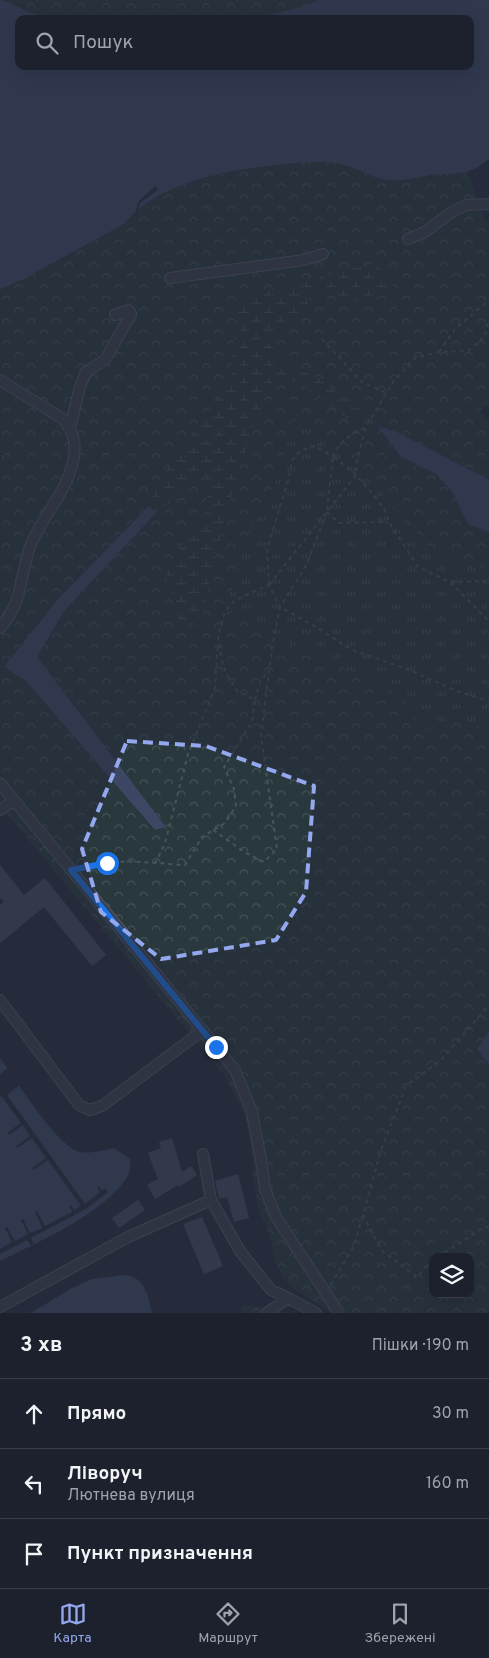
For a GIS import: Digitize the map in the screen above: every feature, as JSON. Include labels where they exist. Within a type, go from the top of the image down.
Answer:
[{"type":"street","points":[[408,238],[425,232],[450,213],[466,205],[489,204]]},
{"type":"street","points":[[170,278],[304,260],[323,254]]},
{"type":"street","points":[[70,428],[80,387],[86,372],[105,360],[131,314],[129,310],[115,315]]},
{"type":"street","points":[[0,380],[63,419],[75,438],[73,463],[68,479],[38,530],[30,548],[19,597],[0,628]]},
{"type":"street","points":[[0,783],[235,1070],[252,1112],[265,1189],[276,1217],[339,1313]]},
{"type":"street","points":[[0,810],[14,800]]},
{"type":"street","points":[[0,1000],[79,1105],[90,1110],[102,1106],[202,1030]]},
{"type":"street","points":[[203,1154],[212,1200],[240,1252],[271,1290],[316,1313]]},
{"type":"street","points":[[0,1307],[128,1237],[212,1200]]},
{"type":"street","points":[[267,1313],[288,1298]]},
{"type":"path","points":[[439,352],[455,329],[489,300]]},
{"type":"path","points":[[155,864],[166,843],[188,754],[215,688],[218,636],[225,612],[235,600],[270,585],[356,475],[357,459],[366,426],[393,382],[415,358],[439,352],[468,351],[485,336],[487,325],[489,324]]},
{"type":"path","points":[[322,339],[362,382],[386,392]]},
{"type":"path","points":[[213,830],[246,853],[264,862],[277,849],[261,736],[269,670],[280,607],[306,566],[327,512],[333,456],[340,443],[347,436],[366,426]]},
{"type":"path","points":[[489,621],[450,582],[418,567],[389,522],[384,508],[356,475],[333,456],[314,446],[300,452],[293,458],[288,481],[267,548],[270,585],[280,607],[318,628],[350,649],[412,671],[454,690],[489,701]]},
{"type":"path","points":[[327,512],[339,523],[389,522]]},
{"type":"path","points":[[450,582],[489,581]]},
{"type":"path","points":[[218,636],[221,658],[226,673],[237,691],[255,700]]},
{"type":"path","points":[[71,870],[107,863],[140,861],[155,864],[185,865],[202,837],[225,823],[236,806],[234,789],[224,767],[252,722],[260,682],[269,670]]},
{"type":"path","points":[[326,1295],[354,1246],[381,1150],[406,1086],[441,1060],[489,1005]]},
{"type":"path","points":[[363,1215],[382,1251],[417,1277],[429,1264]]},
{"type":"path","points":[[444,1253],[484,1227],[489,1227]]},
{"type":"highlighted area","points":[[127,741],[206,746],[314,786],[306,892],[276,940],[161,959],[101,912],[82,849]]},
{"type":"green space","points":[[4,0],[319,0],[279,13],[266,15],[45,15],[20,8]]},
{"type":"green space","points":[[308,161],[342,164],[387,180],[467,172],[485,221],[489,224],[489,406],[483,406],[481,411],[489,423],[489,480],[400,456],[436,474],[453,493],[468,524],[489,532],[489,570],[433,550],[398,513],[370,478],[327,440],[293,417],[275,483],[241,549],[236,585],[228,596],[234,617],[255,625],[302,652],[367,677],[406,698],[407,712],[420,726],[437,737],[449,721],[489,728],[489,1032],[477,1049],[489,1065],[489,1313],[332,1313],[297,1291],[284,1279],[275,1261],[270,1235],[259,1211],[245,1115],[224,1075],[0,805],[0,489],[4,469],[4,448],[0,435],[0,289],[50,266],[124,224],[142,207],[162,194],[209,176]],"holes":[[[377,264],[393,287],[377,292],[313,287],[304,312],[290,327],[274,338],[272,357],[320,379],[362,413],[354,423],[297,382],[276,376],[250,436],[230,498],[200,625],[165,569],[208,509],[205,474],[156,513],[64,611],[37,657],[166,827],[155,830],[26,681],[4,667],[58,599],[149,506],[160,478],[232,379],[235,311],[245,297]]]},
{"type":"green space","points":[[377,264],[394,287],[345,305],[328,289],[313,287],[304,312],[290,327],[274,338],[272,357],[320,379],[362,412],[355,424],[297,382],[276,377],[250,436],[230,498],[200,625],[179,621],[165,569],[208,509],[205,474],[156,513],[149,506],[160,478],[232,379],[235,311],[245,297]]},
{"type":"green space","points":[[292,417],[327,440],[370,478],[398,513],[433,550],[489,570],[489,728],[449,721],[437,737],[420,726],[407,711],[406,698],[367,677],[302,652],[255,625],[234,617],[228,596],[236,584],[241,549],[255,518],[275,483]]},
{"type":"green space","points":[[0,435],[4,448],[4,469],[0,489]]},
{"type":"green space","points":[[242,1306],[255,1306],[286,1313],[240,1313]]},
{"type":"water","points":[[0,0],[7,1],[25,11],[43,15],[15,15],[15,70],[474,70],[474,15],[266,15],[279,13],[319,0],[489,0],[489,159],[478,167],[466,172],[453,174],[387,180],[340,164],[313,162],[268,166],[210,176],[172,189],[154,198],[124,224],[24,279],[0,289]]},
{"type":"water","points":[[378,426],[397,432],[489,480],[489,532],[468,524],[453,493],[436,474],[400,456]]},
{"type":"water","points":[[149,506],[156,513],[64,611],[37,657],[166,827],[155,830],[26,681],[4,667],[58,599]]},
{"type":"water","points":[[489,1032],[489,1065],[477,1049]]},
{"type":"water","points":[[0,1058],[60,1138],[80,1152],[97,1152],[114,1148],[130,1159],[130,1170],[117,1190],[87,1214],[51,1236],[0,1261]]},
{"type":"water","points":[[125,1275],[137,1279],[141,1283],[147,1294],[152,1313],[31,1313],[72,1288],[92,1279]]},
{"type":"pier","points":[[155,186],[158,190],[140,203],[138,214],[135,216],[138,202]]},
{"type":"pier","points":[[8,1068],[20,1085],[7,1095],[85,1204],[100,1192],[98,1186],[102,1190],[105,1188],[108,1192],[86,1209],[31,1238],[34,1244],[31,1246],[27,1240],[0,1254],[0,1249],[12,1242],[5,1228],[7,1227],[15,1241],[28,1234],[21,1220],[23,1219],[30,1233],[42,1228],[35,1212],[37,1211],[45,1226],[72,1212],[69,1206],[71,1205],[74,1210],[81,1206],[48,1160],[34,1170],[32,1168],[46,1158],[32,1138],[18,1148],[16,1146],[30,1136],[23,1125],[9,1135],[8,1132],[21,1123],[2,1097],[0,1097],[0,1074]]},
{"type":"building","points":[[0,865],[24,895],[45,878],[106,955],[92,966],[44,907],[0,943],[0,905],[4,902],[0,898]]},
{"type":"building","points":[[172,1138],[182,1172],[191,1166],[197,1175],[155,1199],[147,1185],[158,1179],[148,1153],[161,1148],[159,1142]]},
{"type":"building","points":[[238,1174],[249,1218],[234,1222],[227,1197],[219,1199],[215,1181]]},
{"type":"building","points":[[138,1200],[145,1210],[119,1228],[112,1218]]},
{"type":"building","points":[[202,1217],[223,1266],[204,1274],[183,1224]]},
{"type":"route","points":[[107,863],[71,870],[216,1047]]}]
